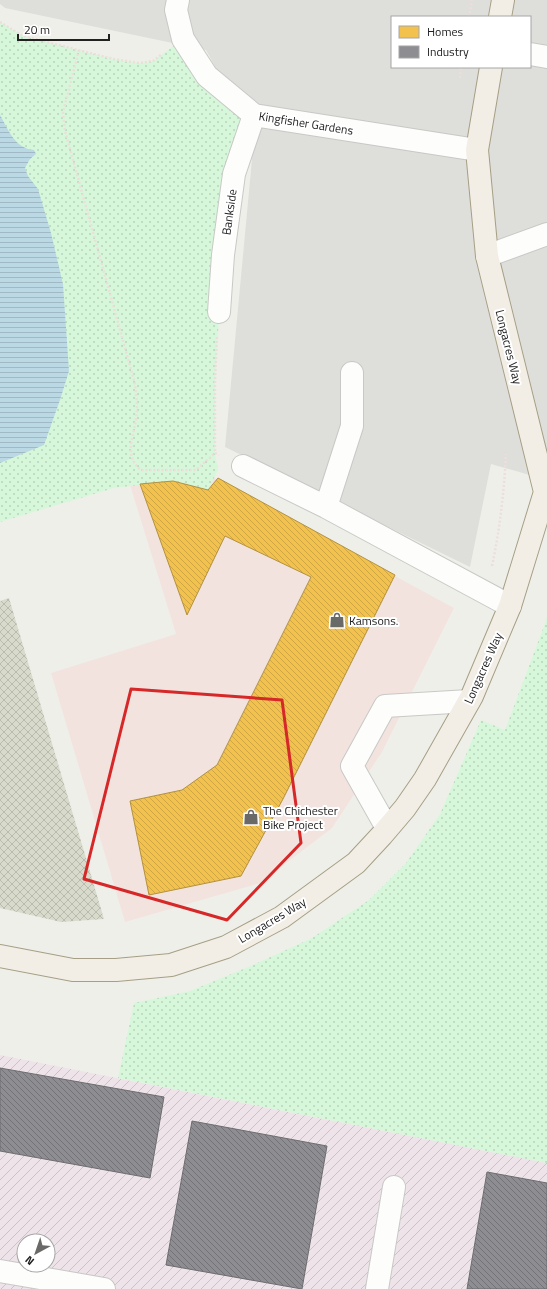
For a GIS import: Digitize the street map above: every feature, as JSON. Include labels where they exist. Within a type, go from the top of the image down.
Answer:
[{"type":"main road","points":[[500,16],[503,0]]},
{"type":"main road","name":"Longacres Way","points":[[0,956],[73,970],[116,970],[171,965],[226,947],[282,917],[356,863],[405,808],[425,779],[469,701],[510,606],[546,492],[487,256],[477,150],[491,68]]},
{"type":"street","name":"Kingfisher Gardens","points":[[178,0],[176,10],[183,39],[207,76],[254,115],[477,150]]},
{"type":"street","points":[[531,54],[547,57]]},
{"type":"street","name":"Bankside","points":[[219,312],[223,255],[234,174],[254,115]]},
{"type":"street","points":[[487,256],[547,234]]},
{"type":"street","points":[[326,507],[352,426],[352,372]]},
{"type":"street","points":[[244,466],[326,507],[510,606]]},
{"type":"street","points":[[387,828],[352,766],[385,706],[469,701]]},
{"type":"street","points":[[377,1289],[394,1187]]},
{"type":"street","points":[[0,1271],[34,1283],[104,1289]]},
{"type":"path","points":[[469,16],[472,0]]},
{"type":"path","points":[[0,22],[23,36],[114,59],[139,63],[153,61],[183,39]]},
{"type":"path","points":[[79,50],[63,112],[65,131],[134,384],[137,401],[136,418],[130,453],[134,465],[141,470],[196,470],[215,453],[214,380],[219,312]]},
{"type":"path","points":[[459,79],[461,68]]},
{"type":"path","points":[[486,592],[498,539],[504,489],[506,450]]},
{"type":"path","points":[[215,453],[236,464],[244,466]]},
{"type":"highlighted area","points":[[131,689],[282,700],[301,843],[227,920],[84,879]]},
{"type":"shaded area","points":[[0,0],[547,0],[547,480],[491,464],[470,567],[225,447],[254,138],[206,50],[5,8],[0,4]]},
{"type":"shaded area","points":[[126,472],[205,473],[454,608],[382,752],[332,828],[260,883],[125,922],[51,673],[176,634]]},
{"type":"shaded area","points":[[9,598],[104,919],[61,922],[0,908],[0,601]]},
{"type":"shaded area","points":[[0,1055],[547,1163],[547,1289],[0,1289]]},
{"type":"green space","points":[[0,22],[23,36],[114,59],[139,63],[153,61],[183,39],[254,115],[223,255],[215,381],[215,453],[218,470],[208,490],[173,481],[114,488],[0,522]]},
{"type":"green space","points":[[547,618],[547,1163],[118,1078],[134,1003],[190,991],[253,965],[312,938],[369,900],[406,863],[440,814],[481,720],[505,730]]},
{"type":"water","points":[[0,115],[9,132],[17,142],[27,149],[34,150],[36,154],[30,159],[25,168],[28,176],[38,189],[51,233],[63,284],[69,371],[44,445],[0,463]]},
{"type":"building: Homes","points":[[218,478],[395,575],[283,799],[241,876],[149,895],[130,801],[182,790],[217,765],[311,577],[225,536],[187,615],[140,484],[173,481],[208,490]]},
{"type":"building: Industry","points":[[0,1068],[164,1097],[150,1178],[0,1151]]},
{"type":"building: Industry","points":[[192,1121],[327,1146],[302,1289],[166,1265]]},
{"type":"building: Industry","points":[[487,1172],[547,1183],[547,1289],[467,1289]]},
{"type":"place","name":"Kamsons.","points":[[337,620]]},
{"type":"place","name":"The Chichester Bike Project","points":[[251,817]]}]
